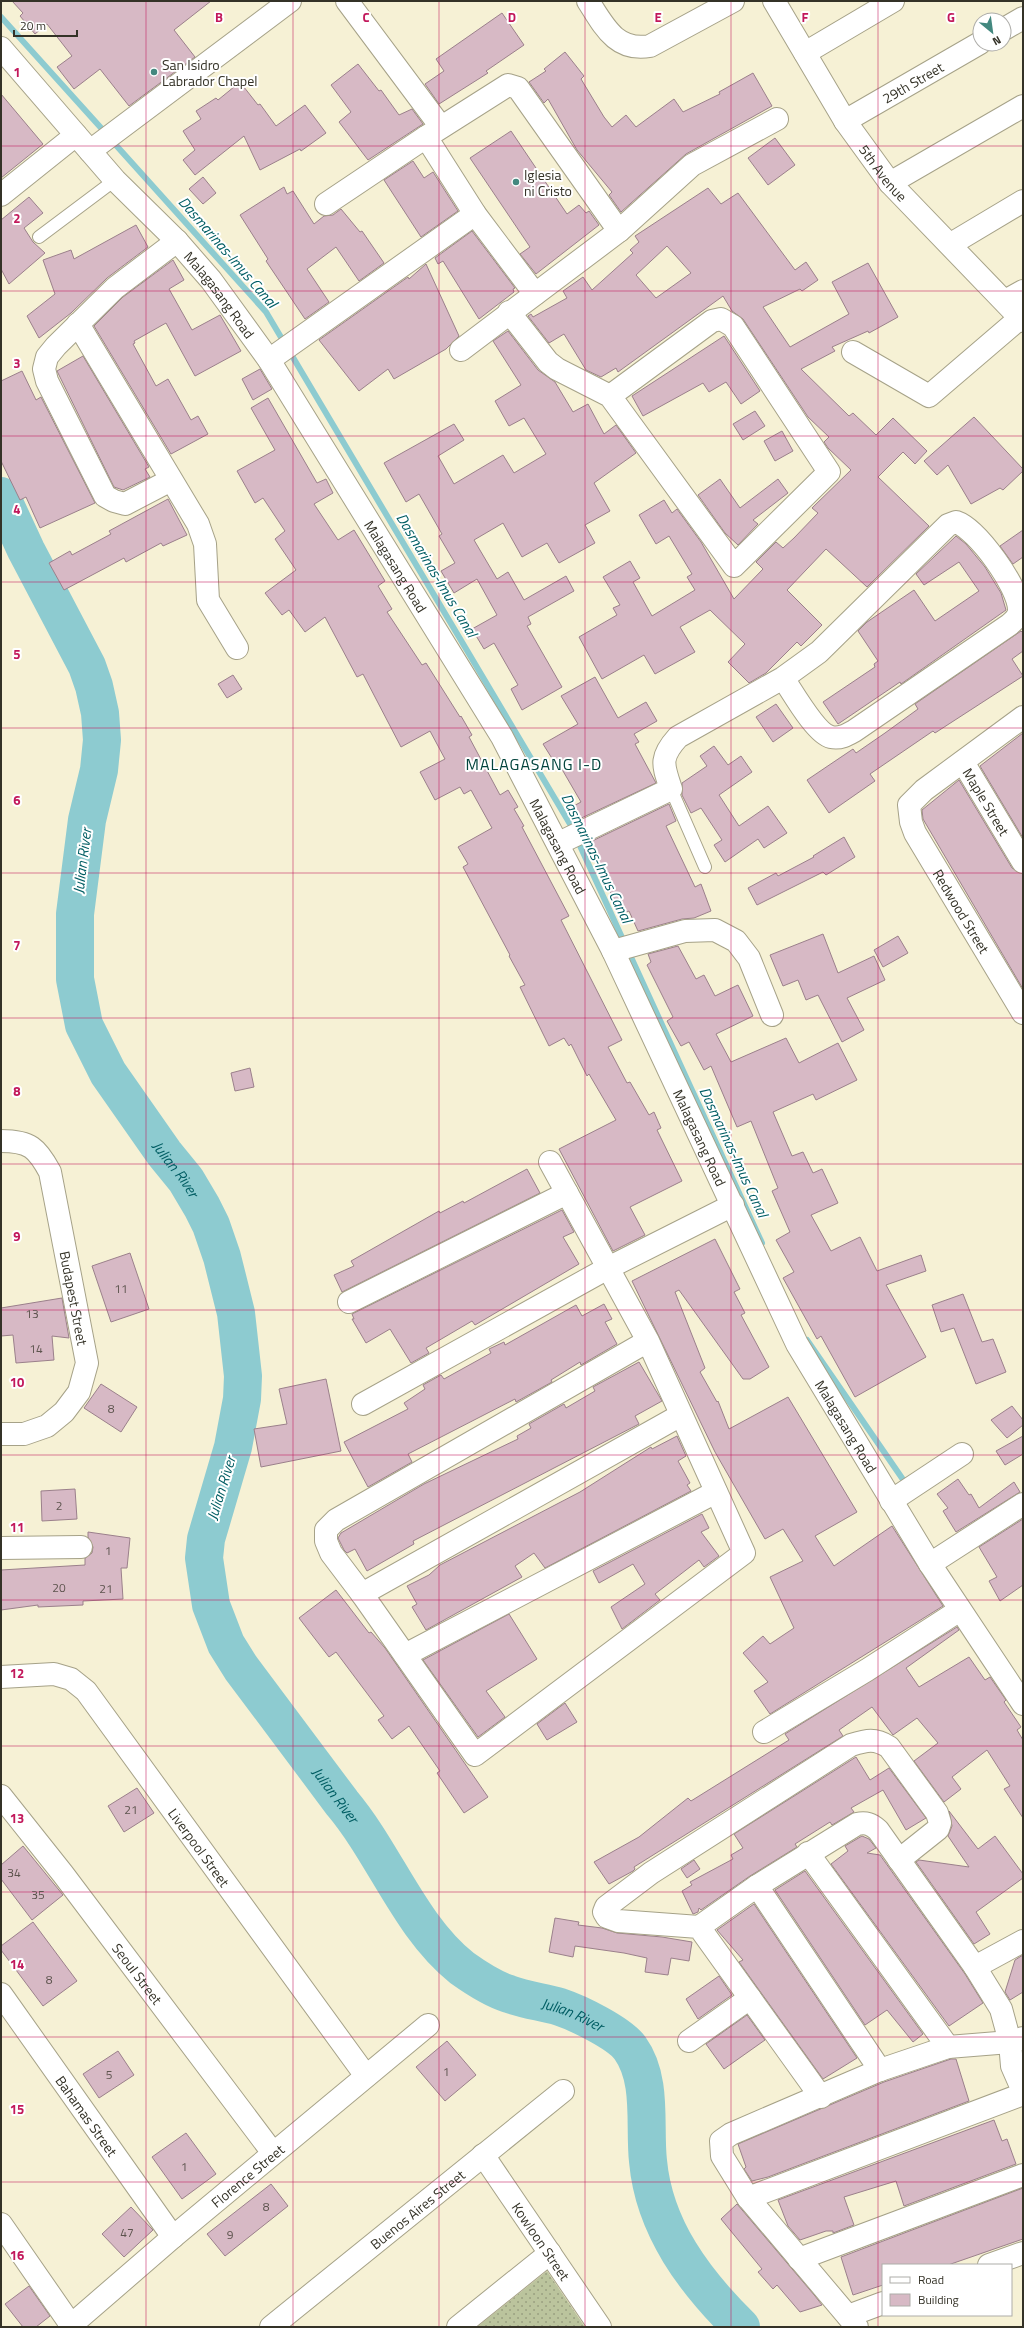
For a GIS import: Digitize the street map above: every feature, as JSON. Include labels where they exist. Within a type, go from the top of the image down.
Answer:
[{"type":"street","points":[[1,195],[83,143],[290,1]]},
{"type":"street","points":[[348,1],[433,132],[474,214],[535,294]]},
{"type":"street","points":[[588,1],[608,32],[624,44],[637,48],[650,46],[732,1]]},
{"type":"street","name":"5th Avenue","points":[[774,1],[845,121],[890,183],[951,244],[1014,296],[1022,319]]},
{"type":"street","points":[[804,53],[893,1]]},
{"type":"street","points":[[1012,24],[1023,18]]},
{"type":"street","name":"29th Street","points":[[845,121],[972,48]]},
{"type":"street","name":"Malagasang Road","points":[[3,57],[83,143],[115,180],[177,241],[211,280],[269,360],[502,737],[559,843],[613,951],[797,1344],[930,1564],[1023,1704]]},
{"type":"street","points":[[326,204],[433,132],[508,85],[518,88],[619,231]]},
{"type":"street","points":[[890,183],[1023,106]]},
{"type":"street","points":[[461,350],[509,312],[619,231],[692,165],[777,120]]},
{"type":"street","points":[[951,244],[1023,201]]},
{"type":"street","points":[[269,360],[474,214]]},
{"type":"street","points":[[171,480],[125,504],[114,501],[106,496],[47,381],[44,369],[47,357],[115,288],[177,241]]},
{"type":"street","points":[[509,312],[548,362],[557,369],[610,396],[734,566],[829,472],[733,326],[721,319],[712,321],[610,396]]},
{"type":"street","points":[[853,352],[928,396],[1022,319]]},
{"type":"street","points":[[78,324],[198,524],[203,536],[208,600],[237,648]]},
{"type":"street","points":[[559,843],[671,789],[663,762],[668,748],[678,737],[783,678],[819,652],[948,525],[956,522],[969,529],[997,563],[1016,597],[1019,611],[1016,620],[1010,625],[854,731],[841,737],[830,737],[818,729],[783,678]]},
{"type":"street","points":[[963,762],[1023,717]]},
{"type":"street","name":"Redwood Street","points":[[963,762],[924,790],[910,805],[911,822],[915,833],[1023,1014]]},
{"type":"street","name":"Maple Street","points":[[963,762],[1023,862]]},
{"type":"street","points":[[613,951],[685,931],[715,930],[736,941],[749,958],[772,1015]]},
{"type":"street","name":"Budapest Street","points":[[1,1141],[18,1141],[32,1147],[41,1155],[50,1172],[87,1363],[79,1392],[64,1412],[47,1426],[24,1434],[1,1434]]},
{"type":"street","points":[[550,1162],[648,1341],[744,1553],[475,1755],[362,1594],[331,1553],[326,1541],[326,1530],[336,1520],[648,1341]]},
{"type":"street","points":[[349,1302],[567,1193]]},
{"type":"street","points":[[363,1404],[608,1268],[733,1205]]},
{"type":"street","points":[[362,1594],[681,1415]]},
{"type":"street","points":[[891,1501],[962,1454]]},
{"type":"street","points":[[405,1655],[716,1492]]},
{"type":"street","points":[[930,1564],[1023,1504]]},
{"type":"street","points":[[1,1548],[81,1547]]},
{"type":"street","points":[[764,1732],[867,1670],[960,1610]]},
{"type":"street","name":"Liverpool Street","points":[[1,1677],[54,1674],[71,1678],[86,1691],[366,2076]]},
{"type":"street","points":[[899,1860],[938,1829],[940,1823],[937,1813],[890,1747],[879,1741],[867,1740],[851,1745],[651,1873],[611,1901],[604,1912],[607,1917],[618,1921],[699,1927],[757,1886],[808,1853],[857,1824],[865,1822],[878,1830],[899,1860],[975,1967],[1001,2009],[1016,2040],[1012,2066],[1023,2091]]},
{"type":"street","name":"Seoul Street","points":[[1,1796],[63,1874],[273,2153]]},
{"type":"street","points":[[808,1853],[948,2047]]},
{"type":"street","points":[[757,1886],[880,2070]]},
{"type":"street","points":[[699,1927],[821,2096]]},
{"type":"street","points":[[975,1967],[1023,1941]]},
{"type":"street","name":"Bahamas Street","points":[[1,1994],[173,2237]]},
{"type":"street","points":[[689,2041],[750,1998]]},
{"type":"street","name":"Florence Street","points":[[70,2326],[173,2237],[428,2025]]},
{"type":"street","points":[[882,2304],[852,2321],[748,2198],[722,2156],[720,2149],[722,2142],[731,2134],[880,2070],[948,2047],[1016,2040]]},
{"type":"street","name":"Buenos Aires Street","points":[[271,2327],[563,2091]]},
{"type":"street","points":[[748,2198],[1023,2094]]},
{"type":"street","name":"Kowloon Street","points":[[483,2155],[600,2327]]},
{"type":"street","points":[[799,2259],[1023,2175]]},
{"type":"street","points":[[1,2224],[70,2326]]},
{"type":"street","points":[[458,2327],[550,2253]]},
{"type":"street","points":[[992,2264],[1023,2253]]},
{"type":"lane","points":[[40,237],[115,180]]},
{"type":"lane","points":[[671,789],[705,867]]},
{"type":"green space","points":[[547,2271],[585,2327],[477,2327]]},
{"type":"building","points":[[12,1],[211,1],[174,30],[195,57],[129,106],[100,69],[74,89],[57,67],[72,56],[47,24],[35,34],[20,16],[23,13]]},
{"type":"building","points":[[502,13],[524,45],[486,71],[488,73],[439,104],[425,84],[444,71],[436,59]]},
{"type":"building","points":[[565,52],[584,76],[581,79],[604,117],[612,127],[626,115],[636,127],[674,99],[683,112],[720,94],[719,92],[753,73],[772,106],[686,154],[621,212],[609,195],[612,192],[577,150],[548,99],[544,103],[529,82],[546,71],[544,69]]},
{"type":"building","points":[[358,64],[379,91],[381,90],[399,115],[412,109],[423,124],[368,160],[339,122],[351,112],[331,85]]},
{"type":"building","points":[[240,82],[258,105],[260,104],[276,126],[305,105],[326,133],[301,151],[300,149],[260,170],[244,136],[195,175],[183,160],[195,150],[183,131],[201,119],[196,111],[216,98],[218,100]]},
{"type":"building","points":[[1,94],[43,144],[1,178]]},
{"type":"building","name":"Iglesia ni Cristo","points":[[511,131],[567,214],[579,205],[586,213],[589,211],[599,225],[536,274],[520,254],[530,247],[470,158]]},
{"type":"building","points":[[775,138],[795,165],[768,185],[748,158]]},
{"type":"building","points":[[413,161],[424,178],[433,172],[458,211],[421,237],[384,180]]},
{"type":"building","points":[[203,177],[216,193],[203,204],[189,189]]},
{"type":"building","points":[[284,187],[287,194],[293,191],[314,224],[324,216],[333,215],[341,209],[360,232],[362,231],[384,263],[359,281],[336,247],[307,269],[329,302],[305,319],[266,261],[268,259],[240,215]]},
{"type":"building","points":[[708,188],[721,204],[738,193],[795,270],[806,262],[818,280],[802,291],[800,289],[763,307],[790,347],[849,314],[832,282],[868,263],[898,317],[869,333],[868,331],[832,347],[835,351],[801,369],[849,416],[853,413],[876,435],[893,418],[927,451],[915,464],[903,452],[878,477],[929,526],[867,587],[826,549],[787,590],[822,625],[801,646],[797,642],[766,673],[749,683],[728,662],[745,644],[710,610],[680,627],[695,652],[655,674],[644,655],[602,679],[579,637],[617,615],[613,608],[620,605],[603,577],[630,561],[640,578],[633,582],[652,616],[695,590],[687,577],[692,574],[669,536],[656,544],[639,515],[664,500],[672,513],[677,509],[701,542],[734,599],[763,569],[756,562],[776,542],[783,548],[794,538],[818,513],[812,508],[851,470],[828,448],[824,442],[829,437],[808,417],[743,319],[732,311],[723,296],[618,372],[616,368],[601,377],[586,370],[564,334],[549,343],[528,316],[531,314],[533,317],[567,298],[563,291],[583,277],[592,290],[633,253],[630,250],[639,242],[635,236]],"holes":[[[667,246],[691,273],[656,298],[636,275]]]},
{"type":"building","points":[[29,197],[43,213],[24,228],[33,242],[45,253],[9,284],[1,269],[1,220]]},
{"type":"building","points":[[136,225],[148,247],[107,278],[71,313],[39,338],[27,316],[55,294],[43,260],[71,250],[74,259]]},
{"type":"building","points":[[472,231],[515,288],[513,289],[514,292],[479,319],[443,261],[438,264],[435,258]]},
{"type":"building","points":[[173,260],[184,280],[169,289],[192,330],[220,315],[241,351],[195,376],[166,323],[134,341],[135,343],[133,344],[156,386],[168,379],[191,420],[198,416],[208,434],[171,454],[94,326],[123,297]]},
{"type":"building","points":[[426,264],[459,336],[446,349],[394,379],[388,369],[359,391],[319,340],[408,277],[409,279]]},
{"type":"building","points":[[508,331],[538,370],[555,382],[573,412],[588,404],[604,434],[616,425],[636,453],[594,483],[610,511],[585,525],[595,543],[559,563],[547,543],[522,557],[503,523],[474,540],[497,579],[508,572],[524,600],[566,576],[574,591],[528,617],[531,624],[527,626],[562,687],[522,710],[511,689],[518,685],[494,643],[484,649],[472,629],[497,615],[477,579],[454,593],[441,571],[455,563],[439,536],[442,534],[419,494],[406,502],[384,463],[454,424],[464,440],[438,456],[454,484],[503,455],[514,473],[546,454],[524,418],[509,426],[495,401],[521,385],[493,341]]},
{"type":"building","points":[[724,336],[760,391],[741,404],[726,382],[709,392],[703,383],[643,416],[632,396]]},
{"type":"building","points":[[83,356],[149,467],[145,469],[150,477],[123,490],[114,487],[57,371]]},
{"type":"building","points":[[260,369],[272,389],[253,400],[242,379]]},
{"type":"building","points":[[22,371],[36,400],[41,397],[95,503],[40,528],[26,497],[20,500],[1,461],[1,381]]},
{"type":"building","points":[[268,398],[317,483],[326,479],[333,493],[314,504],[338,540],[354,530],[385,581],[378,586],[392,609],[387,612],[422,665],[426,663],[460,717],[461,716],[472,735],[469,737],[500,795],[508,790],[518,807],[514,809],[524,826],[522,827],[569,916],[561,920],[622,1040],[608,1047],[627,1083],[630,1082],[649,1115],[654,1112],[661,1128],[657,1130],[682,1181],[630,1207],[645,1235],[613,1251],[559,1149],[616,1120],[589,1074],[587,1076],[571,1044],[569,1046],[564,1038],[549,1046],[520,987],[525,985],[463,867],[468,864],[458,847],[492,828],[471,790],[464,794],[460,787],[435,800],[420,772],[445,759],[430,731],[401,747],[363,674],[357,677],[325,617],[305,632],[289,610],[282,615],[265,593],[296,570],[275,539],[285,531],[263,498],[255,503],[237,471],[275,450],[251,408]]},
{"type":"building","points":[[755,411],[765,426],[743,440],[733,424]]},
{"type":"building","points":[[974,417],[1023,469],[1023,471],[1003,490],[1000,488],[971,504],[948,465],[937,475],[924,461]]},
{"type":"building","points":[[782,431],[793,451],[775,461],[764,441]]},
{"type":"building","points":[[720,479],[740,508],[778,479],[788,493],[753,520],[758,524],[738,545],[725,533],[698,495]]},
{"type":"building","points":[[168,499],[187,535],[163,546],[161,543],[126,562],[124,558],[64,590],[49,563],[70,551],[72,555],[111,534],[109,531]]},
{"type":"building","points":[[1023,530],[1023,557],[1013,564],[1000,546]]},
{"type":"building","points":[[956,536],[966,544],[985,567],[1001,593],[1006,610],[901,684],[900,682],[838,724],[823,702],[875,667],[874,664],[878,661],[858,631],[867,622],[914,590],[935,621],[979,591],[959,562],[924,585],[916,574]]},
{"type":"building","points":[[1021,631],[1023,633],[1023,651],[1012,659],[1023,676],[935,733],[933,731],[870,774],[875,781],[829,813],[807,780],[853,749],[856,753],[885,733],[918,709],[915,704]]},
{"type":"building","points":[[233,675],[242,689],[227,698],[218,684]]},
{"type":"building","points":[[595,677],[618,718],[646,702],[657,721],[634,734],[639,742],[635,744],[656,783],[575,821],[568,809],[581,802],[556,759],[553,760],[543,744],[578,724],[561,696]]},
{"type":"building","points":[[776,704],[793,728],[773,742],[756,717]]},
{"type":"building","points":[[1023,733],[1023,838],[980,766]]},
{"type":"building","points":[[714,746],[728,765],[741,756],[752,772],[719,795],[739,826],[768,806],[787,833],[764,848],[758,839],[725,862],[714,845],[722,840],[701,808],[691,813],[682,795],[682,783],[707,766],[700,756]]},
{"type":"building","points":[[959,780],[1012,868],[1023,874],[1023,989],[923,819],[922,810]]},
{"type":"building","points":[[669,804],[676,821],[666,826],[695,887],[701,884],[711,911],[694,918],[682,919],[638,931],[629,911],[620,915],[608,886],[610,885],[586,844]]},
{"type":"building","points":[[844,837],[855,857],[826,875],[823,872],[757,905],[748,888],[776,873],[778,876],[814,857],[813,856]]},
{"type":"building","points":[[823,934],[838,973],[874,956],[885,980],[847,998],[864,1030],[842,1042],[818,995],[806,1000],[798,980],[783,986],[770,955]]},
{"type":"building","points":[[898,936],[908,953],[883,967],[874,950]]},
{"type":"building","points":[[678,946],[696,979],[704,975],[715,996],[738,985],[753,1016],[716,1034],[731,1062],[786,1038],[799,1063],[838,1043],[857,1080],[816,1100],[813,1094],[773,1112],[792,1156],[803,1152],[813,1173],[822,1169],[838,1203],[811,1215],[831,1251],[860,1237],[877,1271],[921,1255],[926,1271],[886,1285],[926,1357],[855,1397],[821,1336],[817,1339],[783,1278],[794,1272],[776,1240],[790,1232],[772,1191],[778,1188],[751,1121],[737,1127],[711,1066],[704,1070],[689,1042],[681,1046],[667,1021],[673,1017],[647,965],[651,962],[648,954]]},
{"type":"building","points":[[250,1068],[254,1087],[235,1091],[231,1073]]},
{"type":"building","points":[[527,1169],[540,1193],[342,1292],[334,1275],[354,1266],[351,1261],[439,1211],[440,1213],[463,1201],[464,1203]]},
{"type":"building","points":[[562,1210],[574,1232],[563,1237],[579,1264],[475,1325],[472,1321],[426,1348],[429,1353],[411,1363],[390,1329],[366,1343],[352,1319],[354,1319],[352,1314]]},
{"type":"building","points":[[715,1239],[740,1289],[734,1292],[745,1313],[741,1315],[769,1367],[750,1379],[743,1379],[679,1290],[675,1292],[705,1368],[700,1372],[717,1402],[718,1401],[729,1429],[788,1397],[857,1512],[815,1536],[834,1566],[892,1526],[943,1606],[770,1714],[754,1691],[768,1682],[743,1653],[763,1636],[770,1644],[794,1628],[770,1577],[803,1561],[783,1529],[765,1539],[715,1452],[632,1281]]},
{"type":"building","points":[[130,1253],[149,1309],[111,1322],[92,1266]]},
{"type":"building","points":[[963,1294],[982,1342],[993,1339],[1006,1372],[976,1384],[954,1328],[941,1332],[932,1305]]},
{"type":"building","points":[[62,1298],[69,1338],[52,1336],[54,1360],[16,1363],[13,1335],[1,1336],[1,1308]]},
{"type":"building","points":[[604,1304],[612,1319],[605,1322],[617,1344],[581,1365],[580,1362],[551,1380],[552,1382],[516,1402],[515,1399],[408,1454],[412,1462],[368,1487],[344,1442],[408,1409],[404,1403],[425,1389],[423,1385],[441,1375],[444,1379],[491,1353],[489,1349],[504,1342],[505,1345],[576,1305],[582,1316]]},
{"type":"building","points":[[639,1362],[662,1401],[635,1416],[639,1424],[413,1541],[414,1544],[367,1571],[355,1549],[347,1553],[344,1550],[338,1538],[341,1533],[424,1484],[518,1439],[517,1436],[531,1428],[529,1424],[564,1404],[566,1408],[595,1391],[593,1387]]},
{"type":"building","points":[[326,1379],[341,1451],[261,1467],[254,1429],[287,1424],[279,1389]]},
{"type":"building","points":[[101,1384],[137,1407],[121,1432],[84,1408]]},
{"type":"building","points":[[1012,1406],[1023,1420],[1023,1425],[1007,1438],[991,1420]]},
{"type":"building","points":[[677,1436],[686,1456],[678,1461],[690,1483],[687,1485],[691,1491],[545,1568],[534,1553],[515,1566],[522,1577],[426,1630],[412,1607],[417,1604],[407,1586],[429,1575],[440,1565],[580,1492],[651,1447],[652,1449]]},
{"type":"building","points":[[1023,1436],[1023,1454],[1005,1465],[996,1451]]},
{"type":"building","points":[[958,1479],[969,1495],[971,1494],[979,1508],[1014,1482],[1020,1492],[956,1532],[943,1511],[948,1508],[937,1494]]},
{"type":"building","points":[[75,1489],[77,1519],[42,1521],[41,1491]]},
{"type":"building","points":[[702,1514],[709,1528],[701,1532],[719,1556],[704,1567],[699,1560],[655,1594],[660,1600],[622,1629],[611,1607],[645,1584],[633,1564],[599,1583],[593,1571]]},
{"type":"building","points":[[1023,1519],[1023,1585],[1000,1601],[989,1581],[997,1577],[979,1547]]},
{"type":"building","points":[[88,1532],[130,1538],[127,1568],[121,1568],[123,1599],[83,1601],[83,1605],[38,1607],[38,1605],[1,1610],[1,1570],[85,1565],[85,1558],[92,1553],[93,1547],[88,1537]]},
{"type":"building","points":[[336,1590],[369,1633],[371,1632],[385,1648],[488,1797],[464,1813],[437,1773],[440,1771],[409,1726],[392,1739],[378,1720],[384,1716],[336,1652],[329,1657],[299,1618]]},
{"type":"building","points":[[509,1614],[537,1659],[486,1691],[505,1717],[478,1737],[423,1660]]},
{"type":"building","points":[[957,1627],[959,1630],[906,1668],[919,1687],[969,1657],[985,1680],[990,1677],[1006,1700],[1004,1702],[1021,1727],[1017,1730],[1023,1740],[1023,1818],[1004,1789],[1010,1786],[987,1750],[952,1777],[961,1789],[944,1802],[914,1761],[938,1743],[917,1718],[893,1735],[872,1707],[839,1730],[843,1736],[634,1867],[635,1869],[633,1871],[609,1884],[594,1862],[639,1837],[688,1798],[691,1801],[789,1740],[785,1734]]},
{"type":"building","points":[[565,1703],[577,1722],[547,1740],[537,1724]]},
{"type":"building","points":[[856,1757],[870,1780],[889,1768],[926,1818],[906,1830],[883,1790],[851,1808],[854,1812],[832,1825],[830,1822],[795,1844],[797,1847],[750,1876],[701,1910],[699,1908],[698,1912],[693,1914],[682,1891],[692,1885],[690,1882],[733,1859],[731,1855],[743,1848],[734,1834]]},
{"type":"building","points":[[137,1788],[154,1813],[124,1832],[108,1806]]},
{"type":"building","points":[[949,1811],[978,1849],[995,1836],[1023,1874],[1023,1878],[976,1912],[990,1934],[974,1944],[916,1862],[919,1860],[969,1867],[948,1836],[952,1826]]},
{"type":"building","points":[[862,1836],[869,1839],[876,1848],[867,1853],[880,1855],[965,1974],[983,2003],[949,2026],[831,1864],[848,1851],[845,1846]]},
{"type":"building","points":[[23,1846],[63,1895],[32,1920],[1,1879],[1,1865]]},
{"type":"building","points":[[694,1860],[700,1869],[687,1878],[681,1869]]},
{"type":"building","points":[[805,1871],[923,2034],[913,2042],[887,2010],[865,2025],[775,1890]]},
{"type":"building","points":[[754,1904],[857,2058],[823,2079],[739,1962],[743,1960],[717,1930]]},
{"type":"building","points":[[555,1918],[579,1922],[578,1925],[602,1928],[617,1933],[662,1937],[692,1942],[689,1961],[671,1958],[668,1975],[645,1972],[647,1958],[624,1953],[575,1946],[573,1957],[549,1952]]},
{"type":"building","points":[[33,1922],[77,1981],[43,2006],[1,1950],[1,1946]]},
{"type":"building","points":[[1023,1955],[1023,1992],[1010,2000],[1005,1992],[1015,1960]]},
{"type":"building","points":[[719,1976],[732,1995],[698,2019],[686,1999]]},
{"type":"building","points":[[747,2015],[765,2040],[724,2069],[706,2044]]},
{"type":"building","points":[[447,2041],[476,2075],[445,2101],[416,2067]]},
{"type":"building","points":[[118,2051],[134,2075],[99,2098],[83,2074]]},
{"type":"building","points":[[951,2059],[956,2059],[969,2101],[768,2177],[752,2181],[744,2169],[746,2167],[738,2144],[884,2082]]},
{"type":"building","points":[[994,2120],[1002,2141],[1007,2139],[1016,2164],[904,2206],[896,2181],[844,2197],[854,2225],[833,2233],[833,2231],[826,2231],[800,2240],[788,2226],[778,2200]]},
{"type":"building","points":[[186,2133],[216,2174],[182,2199],[152,2157]]},
{"type":"building","points":[[271,2184],[288,2206],[225,2256],[207,2234]]},
{"type":"building","points":[[1023,2188],[1023,2239],[951,2264],[882,2264],[882,2285],[853,2295],[841,2257]]},
{"type":"building","points":[[737,2204],[822,2305],[800,2312],[777,2285],[773,2289],[758,2272],[762,2269],[721,2219]]},
{"type":"building","points":[[131,2207],[153,2230],[124,2257],[102,2234]]},
{"type":"building","points":[[29,2286],[50,2316],[36,2327],[23,2327],[5,2304]]},
{"type":"waterway","name":"Dasmarinas-Imus Canal","points":[[1,17],[102,129]]},
{"type":"waterway","name":"Dasmarinas-Imus Canal","points":[[114,143],[266,312],[570,824],[762,1243]]},
{"type":"waterway","name":"Julian River","points":[[1,496],[26,550],[87,666],[94,686],[100,713],[102,740],[99,770],[87,820],[75,914],[75,979],[84,1025],[108,1073],[164,1153],[186,1180],[202,1207],[211,1225],[222,1257],[236,1313],[243,1376],[242,1399],[233,1447],[206,1539],[204,1558],[211,1605],[226,1644],[241,1668],[357,1823],[427,1932],[444,1951],[462,1968],[491,1986],[515,1996],[560,2007],[577,2014],[608,2030],[625,2042],[630,2048],[642,2074],[645,2088],[648,2161],[652,2186],[659,2209],[668,2231],[693,2272],[708,2292],[741,2327]]},
{"type":"waterway","name":"Dasmarinas-Imus Canal","points":[[807,1340],[904,1481]]},
{"type":"place","name":"San Isidro Labrador Chapel","points":[[154,72]]},
{"type":"place","name":"Iglesia ni Cristo","points":[[516,182]]},
{"type":"district","name":"MALAGASANG I-D","points":[[534,764]]}]
